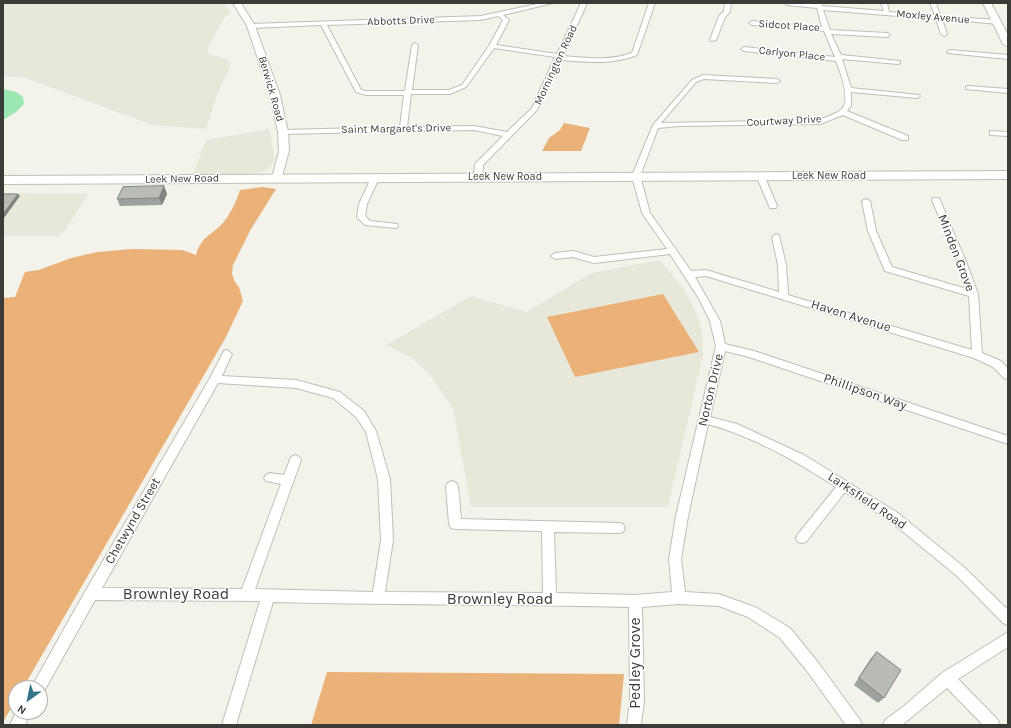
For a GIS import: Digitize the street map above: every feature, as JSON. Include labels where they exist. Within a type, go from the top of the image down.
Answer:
[{"type":"highway","name":"Leek New Road","points":[[3,180],[760,175],[1008,175]]},
{"type":"highway","points":[[953,176],[968,181],[1008,181]]},
{"type":"main road","points":[[987,3],[1008,44]]},
{"type":"street","name":"Berwick Road","points":[[239,3],[251,26],[275,95],[283,132],[284,151],[277,178]]},
{"type":"street","name":"Abbotts Drive","points":[[251,26],[481,18],[550,3]]},
{"type":"street","name":"Mornington Road","points":[[478,177],[479,164],[535,109],[584,3]]},
{"type":"street","points":[[492,46],[559,57],[613,61],[624,60],[635,54],[652,3]]},
{"type":"street","points":[[713,40],[722,16],[727,12],[728,3]]},
{"type":"street","name":"Moxley Avenue","points":[[787,3],[998,22]]},
{"type":"street","points":[[884,3],[887,13]]},
{"type":"street","points":[[934,3],[937,17],[944,34]]},
{"type":"street","points":[[818,6],[839,58],[848,90],[848,106],[843,112],[905,138]]},
{"type":"street","points":[[323,23],[358,91],[366,93],[408,94],[450,92],[464,86],[492,46],[506,20],[500,15]]},
{"type":"street","name":"Sidcot Place","points":[[752,23],[887,35]]},
{"type":"street","points":[[403,128],[415,45]]},
{"type":"street","name":"Carlyon Place","points":[[744,49],[898,62]]},
{"type":"street","points":[[950,52],[1008,57]]},
{"type":"street","points":[[636,176],[655,126],[694,81],[703,77],[777,81]]},
{"type":"street","points":[[968,88],[1008,91]]},
{"type":"street","points":[[848,90],[917,96]]},
{"type":"street","name":"Courtway Drive","points":[[655,126],[679,124],[820,122],[843,112]]},
{"type":"street","name":"Saint Margaret's Drive","points":[[283,132],[403,128],[474,128],[509,135]]},
{"type":"street","points":[[993,133],[1008,134]]},
{"type":"street","points":[[760,175],[773,206]]},
{"type":"street","name":"Norton Drive","points":[[636,176],[646,213],[689,274],[715,321],[721,346],[704,419],[675,559],[679,598]]},
{"type":"street","points":[[376,178],[363,204],[361,217],[368,223],[394,226]]},
{"type":"street","name":"Minden Grove","points":[[936,200],[964,264],[973,294],[977,355]]},
{"type":"street","points":[[866,201],[872,231],[888,269],[973,294]]},
{"type":"street","points":[[776,237],[782,265],[784,296]]},
{"type":"street","points":[[555,256],[573,254],[594,260],[673,251]]},
{"type":"street","name":"Haven Avenue","points":[[689,274],[706,273],[977,355],[997,364],[1008,375]]},
{"type":"street","name":"Phillipson Way","points":[[721,346],[751,354],[1008,440]]},
{"type":"street","name":"Chetwynd Street","points":[[43,680],[215,379],[227,354]]},
{"type":"street","points":[[215,379],[296,384],[336,395],[360,414],[371,431],[384,479],[387,540],[378,598]]},
{"type":"street","name":"Larksfield Road","points":[[704,419],[733,427],[800,458],[894,517],[961,572],[1008,619]]},
{"type":"street","points":[[246,595],[295,460]]},
{"type":"street","points":[[270,478],[289,480]]},
{"type":"street","points":[[802,538],[844,485]]},
{"type":"street","points":[[452,486],[455,524],[619,528]]},
{"type":"street","points":[[548,527],[550,599]]},
{"type":"street","name":"Brownley Road","points":[[91,594],[636,601],[679,598],[719,600],[752,612],[784,633],[812,666],[854,725]]},
{"type":"street","points":[[229,725],[268,596]]},
{"type":"street","name":"Pedley Grove","points":[[634,725],[637,700],[636,601]]},
{"type":"street","points":[[890,725],[909,711],[947,678],[1008,639]]},
{"type":"street","points":[[947,678],[992,725]]},
{"type":"shaded area","points":[[3,3],[225,3],[231,14],[226,15],[208,47],[209,54],[229,60],[230,67],[217,94],[206,129],[152,125],[26,78],[3,76]]},
{"type":"shaded area","points":[[3,89],[16,92],[23,97],[24,104],[16,112],[3,120]]},
{"type":"shaded area","points":[[564,123],[590,128],[581,151],[542,151],[549,138],[560,130]]},
{"type":"shaded area","points":[[269,129],[275,160],[271,166],[264,171],[250,175],[193,174],[206,140]]},
{"type":"shaded area","points":[[263,187],[276,189],[251,229],[233,265],[232,274],[239,287],[243,301],[226,337],[28,680],[8,680],[8,714],[3,722],[3,298],[15,297],[25,272],[39,270],[71,258],[97,252],[132,249],[182,250],[196,255],[203,240],[228,217],[240,190]]},
{"type":"shaded area","points":[[3,193],[88,194],[64,232],[58,236],[3,236]]},
{"type":"shaded area","points":[[660,260],[685,291],[697,314],[703,335],[703,355],[668,507],[471,507],[453,408],[428,373],[412,358],[386,345],[471,296],[527,312],[591,273]]},
{"type":"shaded area","points":[[663,294],[699,352],[575,377],[547,317]]},
{"type":"shaded area","points":[[327,672],[624,674],[619,725],[311,725]]},
{"type":"building","points":[[164,186],[159,198],[117,199],[123,187]]},
{"type":"building","points":[[3,194],[18,194],[3,214]]},
{"type":"building","points":[[877,652],[901,670],[884,698],[859,678]]}]
